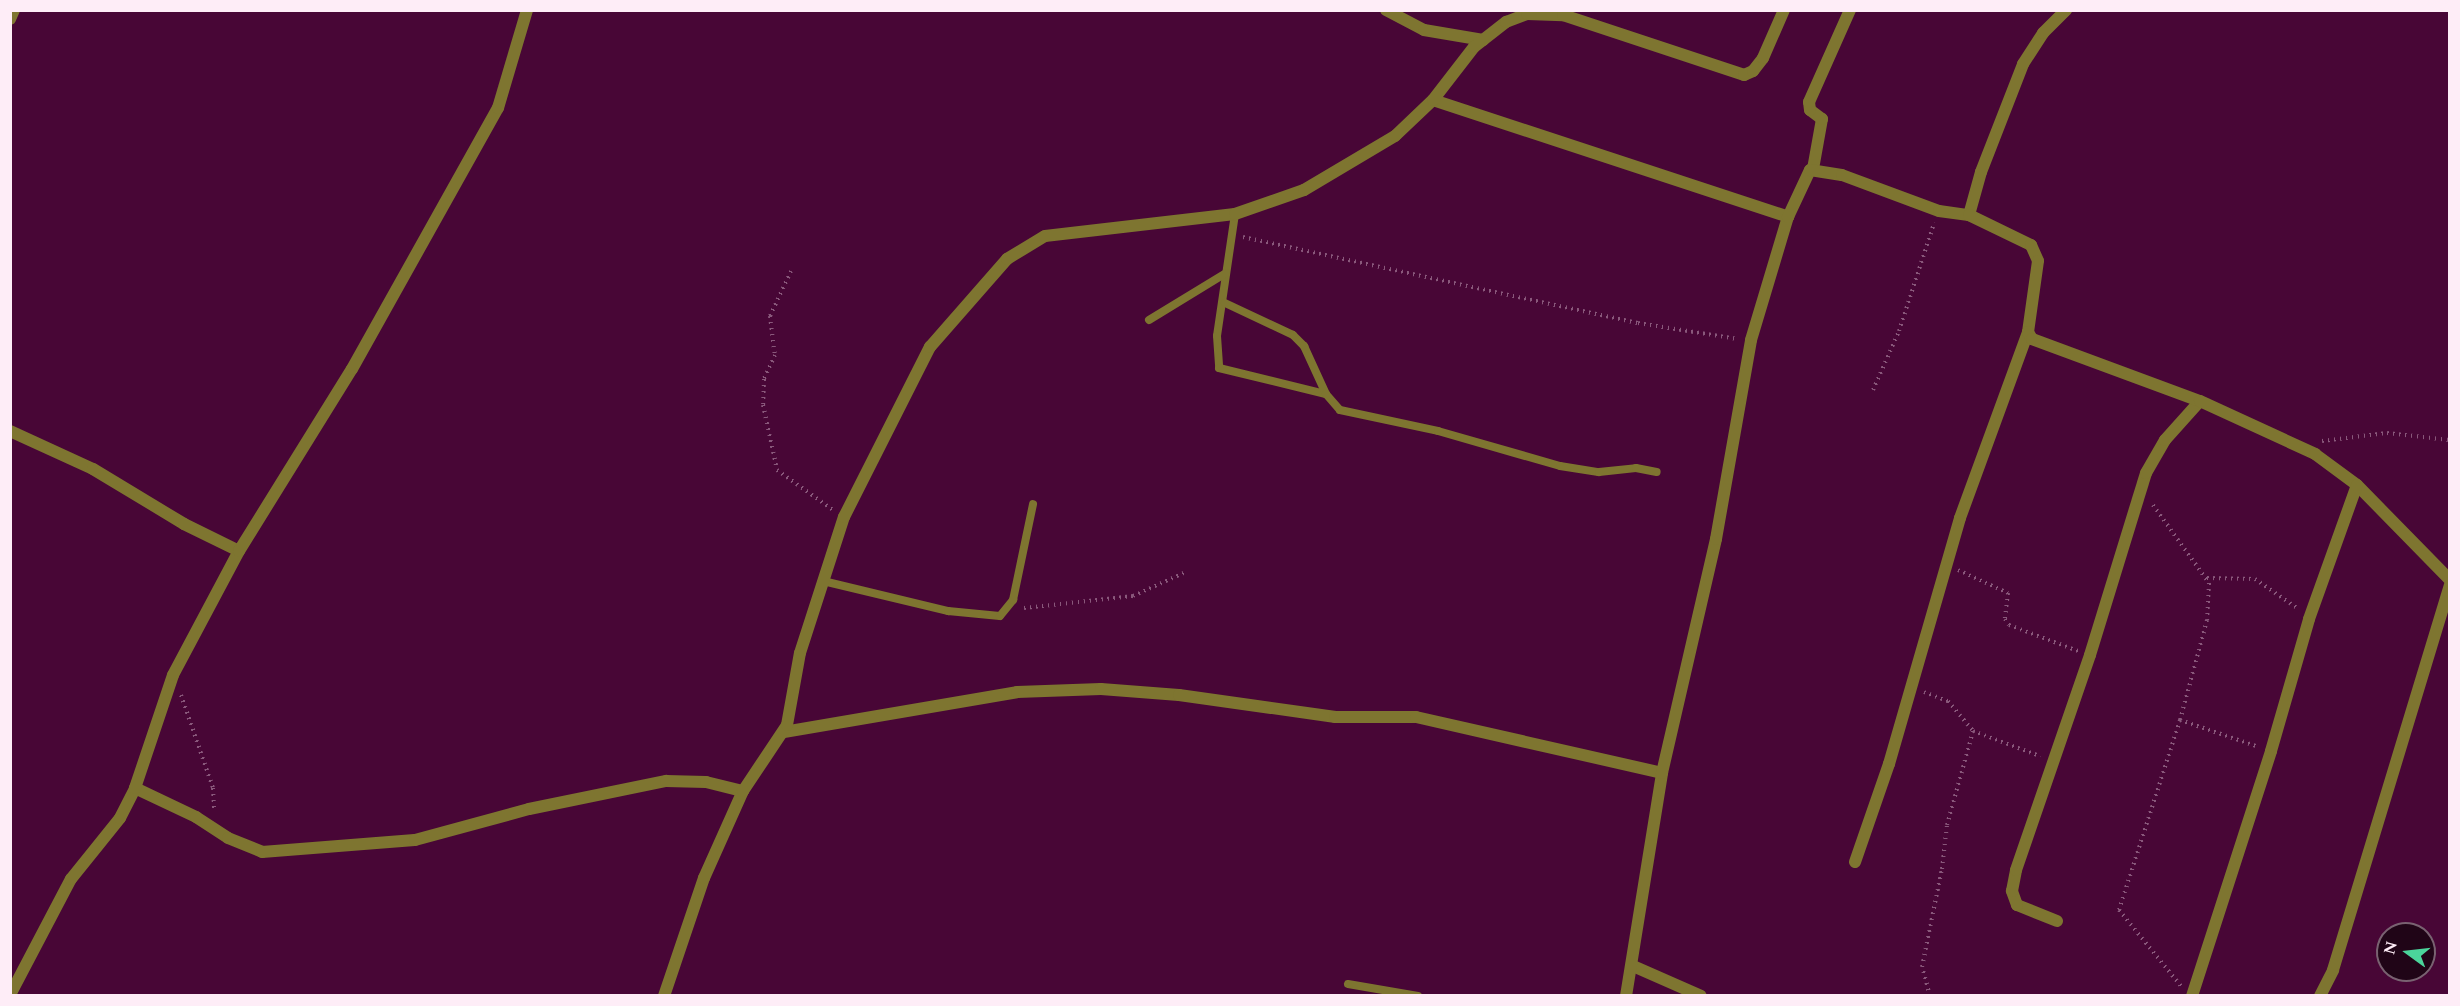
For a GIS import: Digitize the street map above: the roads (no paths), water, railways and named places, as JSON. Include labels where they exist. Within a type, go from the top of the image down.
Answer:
[{"type":"street","points":[[10,19],[14,10]]},
{"type":"street","points":[[10,995],[70,879],[120,818],[135,789],[171,680],[239,551],[352,369],[498,108],[527,10]]},
{"type":"street","points":[[1386,10],[1424,30],[1483,40]]},
{"type":"street","points":[[664,996],[704,878],[743,791],[765,754],[784,732],[800,653],[843,517],[930,347],[953,317],[1019,249],[1045,236],[1070,231],[1235,214],[1304,190],[1395,136],[1433,100],[1483,40],[1506,22],[1545,12],[1595,24],[1744,75],[1753,71],[1763,58],[1784,10]]},
{"type":"street","points":[[1813,169],[1822,119],[1810,110],[1809,102],[1850,10]]},
{"type":"street","points":[[1970,215],[1981,172],[2023,64],[2043,33],[2066,10]]},
{"type":"street","points":[[1433,100],[1788,217]]},
{"type":"street","points":[[1626,996],[1633,966],[1662,773],[1716,539],[1751,340],[1788,217],[1807,172],[1813,169],[1842,175],[1939,211],[1970,215],[2031,245],[2037,253],[2028,332],[1945,565],[1890,764],[1855,862]]},
{"type":"street","points":[[2028,332],[2038,342],[2200,401],[2295,443],[2357,485],[2450,580]]},
{"type":"street","points":[[2057,921],[2017,905],[2012,891],[2052,760],[2090,655],[2153,458],[2200,401]]},
{"type":"street","points":[[10,431],[93,469],[184,524],[239,551]]},
{"type":"street","points":[[2190,996],[2271,751],[2309,619],[2357,485]]},
{"type":"street","points":[[2320,996],[2346,926],[2450,585]]},
{"type":"street","points":[[784,732],[1007,693],[1101,689],[1179,695],[1335,717],[1416,717],[1662,773]]},
{"type":"street","points":[[135,789],[262,852],[364,846],[415,840],[529,808],[666,781],[706,782],[743,791]]},
{"type":"street","points":[[1633,966],[1701,996]]},
{"type":"lane","points":[[1235,214],[1230,233],[1224,303],[1217,336],[1217,360],[1222,370],[1326,393]]},
{"type":"lane","points":[[1149,320],[1227,273]]},
{"type":"lane","points":[[1224,303],[1293,335],[1304,346],[1326,393],[1341,410],[1438,431],[1527,458],[1599,472],[1636,468],[1657,472]]},
{"type":"lane","points":[[823,581],[988,618],[1008,610],[1033,504]]},
{"type":"lane","points":[[1348,984],[1418,996]]}]
